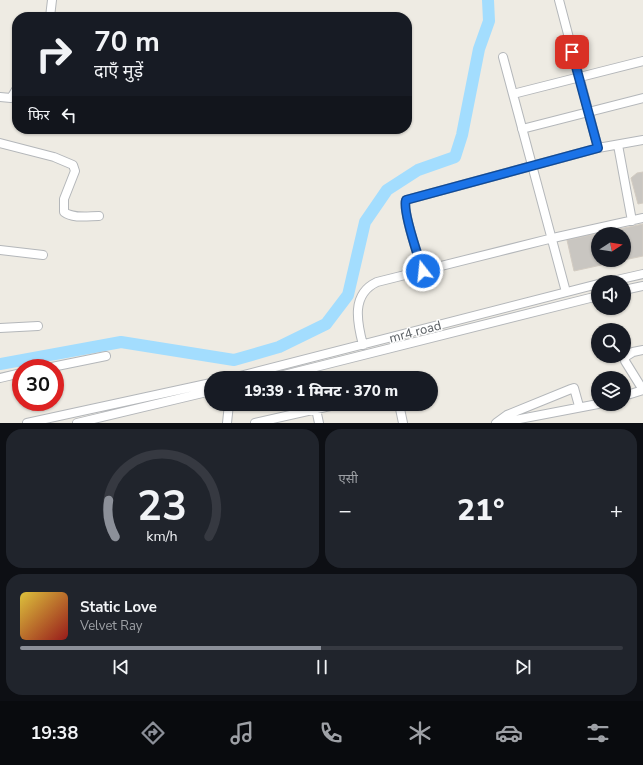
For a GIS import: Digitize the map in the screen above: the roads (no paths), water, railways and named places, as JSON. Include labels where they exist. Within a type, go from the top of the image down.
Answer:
[{"type":"street","points":[[51,12],[52,0]]},
{"type":"street","points":[[559,0],[587,112],[598,148]]},
{"type":"street","points":[[503,57],[553,238],[566,292]]},
{"type":"street","points":[[513,94],[579,76],[643,61]]},
{"type":"street","points":[[0,97],[11,98],[12,96]]},
{"type":"street","points":[[522,129],[643,98]]},
{"type":"street","points":[[423,271],[408,218],[405,205],[406,200],[533,167],[598,148],[643,140]]},
{"type":"street","points":[[0,143],[54,157],[73,166],[75,171],[64,199],[64,212],[68,215],[99,216]]},
{"type":"street","points":[[618,145],[632,220]]},
{"type":"street","points":[[364,345],[357,318],[361,296],[365,290],[377,282],[553,238],[643,218]]},
{"type":"street","points":[[0,250],[43,255]]},
{"type":"street","points":[[631,277],[643,274]]},
{"type":"street","name":"mr4 road","points":[[260,371],[591,286]]},
{"type":"street","points":[[631,289],[643,286]]},
{"type":"street","name":"mr4 road","points":[[300,371],[591,298]]},
{"type":"street","points":[[0,328],[38,326]]},
{"type":"street","points":[[631,394],[643,390],[625,361],[625,357],[633,352],[643,350]]},
{"type":"street","points":[[64,365],[106,356]]},
{"type":"street","points":[[0,378],[12,375]]},
{"type":"street","points":[[27,423],[204,385]]},
{"type":"street","points":[[497,423],[507,415],[574,388],[579,406]]},
{"type":"street","points":[[77,423],[204,393]]},
{"type":"street","points":[[497,423],[591,405]]},
{"type":"street","points":[[227,423],[228,411]]},
{"type":"street","points":[[255,423],[277,420],[309,411]]},
{"type":"street","points":[[316,411],[319,423]]},
{"type":"street","points":[[400,411],[403,423]]},
{"type":"waterway","points":[[0,364],[121,342],[234,360],[279,347],[326,324],[348,295],[365,222],[387,190],[418,170],[455,157],[462,135],[479,49],[489,21],[488,0]]}]
